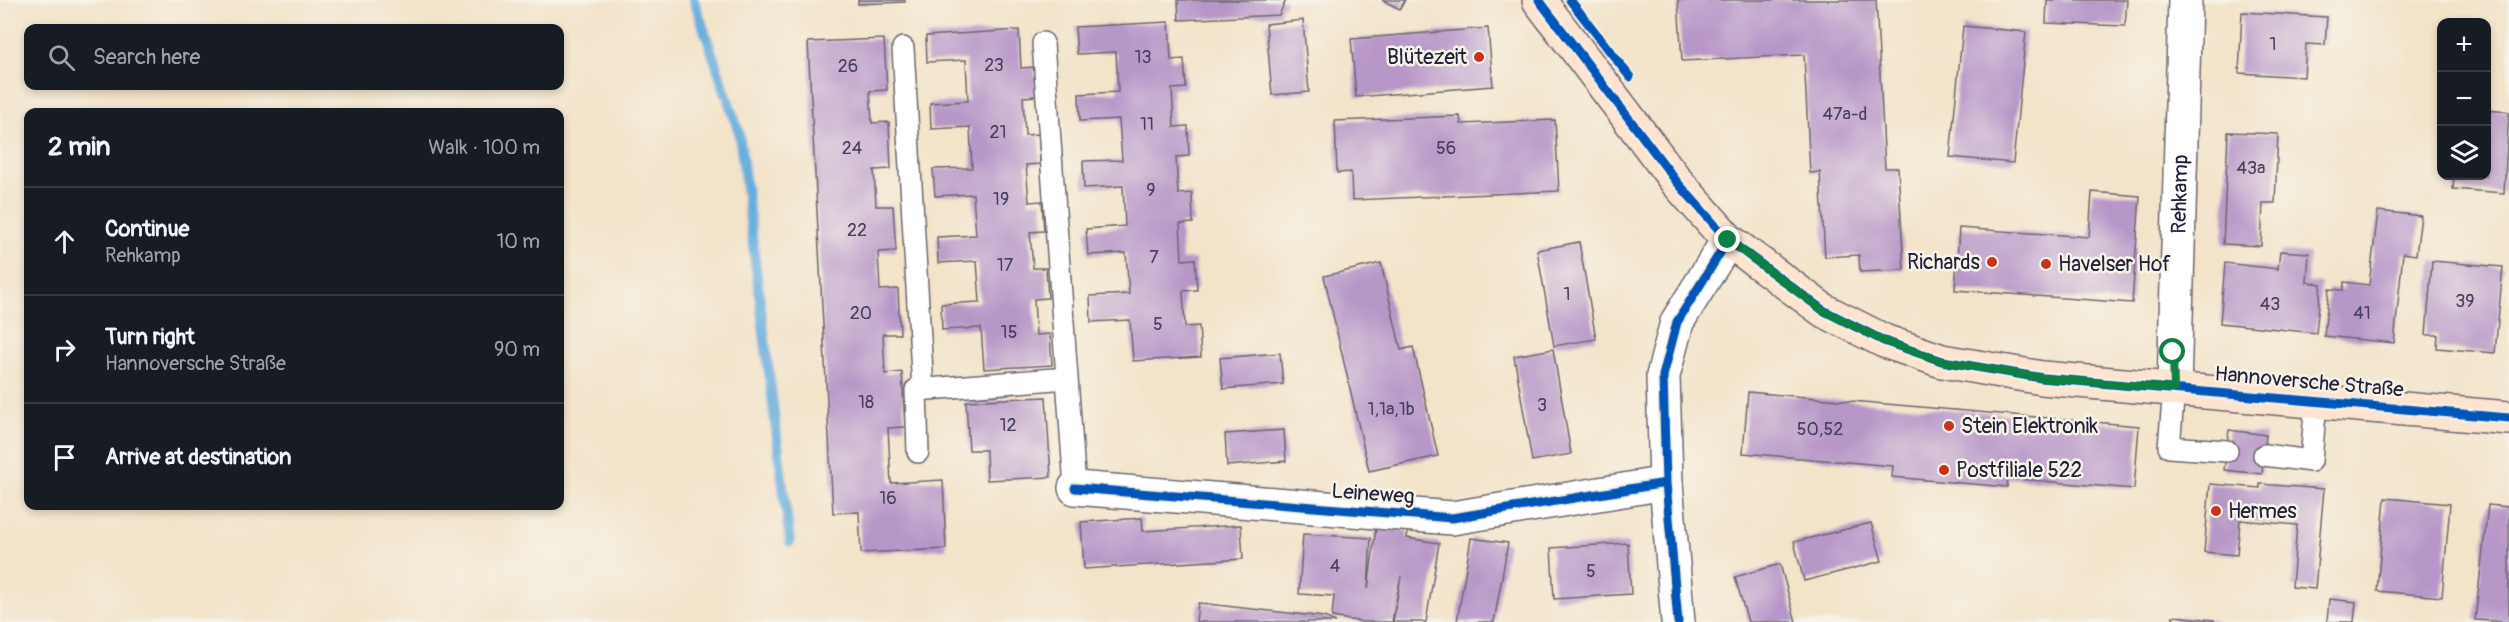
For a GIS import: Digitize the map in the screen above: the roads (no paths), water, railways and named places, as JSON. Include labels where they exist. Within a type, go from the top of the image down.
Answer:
[{"type":"street","name":"Hannoversche Straße","points":[[1539,0],[1677,182],[1728,240],[1822,310],[1884,341],[1942,361],[2042,378],[2509,418]]},
{"type":"street","name":"Rehkamp","points":[[2174,389],[2185,0]]},
{"type":"street","points":[[1678,622],[1666,483],[1663,376],[1677,322],[1728,240]]},
{"type":"street","name":"Leineweg","points":[[1075,489],[1452,518],[1666,483]]},
{"type":"lane","points":[[1043,43],[1075,489]]},
{"type":"lane","points":[[903,48],[923,390]]},
{"type":"lane","points":[[918,452],[916,390],[1067,378]]},
{"type":"lane","points":[[2174,389],[2169,447],[2227,451]]},
{"type":"lane","points":[[2264,455],[2311,461],[2316,401]]},
{"type":"waterway","points":[[694,0],[739,132],[790,542]]},
{"type":"place","name":"Blütezeit","points":[[1479,57]]},
{"type":"place","name":"Richards","points":[[1992,262]]},
{"type":"place","name":"Havelser Hof","points":[[2046,264]]},
{"type":"place","name":"Stein Elektronik","points":[[1949,426]]},
{"type":"place","name":"Postfiliale 522","points":[[1944,470]]},
{"type":"place","name":"Hermes","points":[[2216,511]]}]
